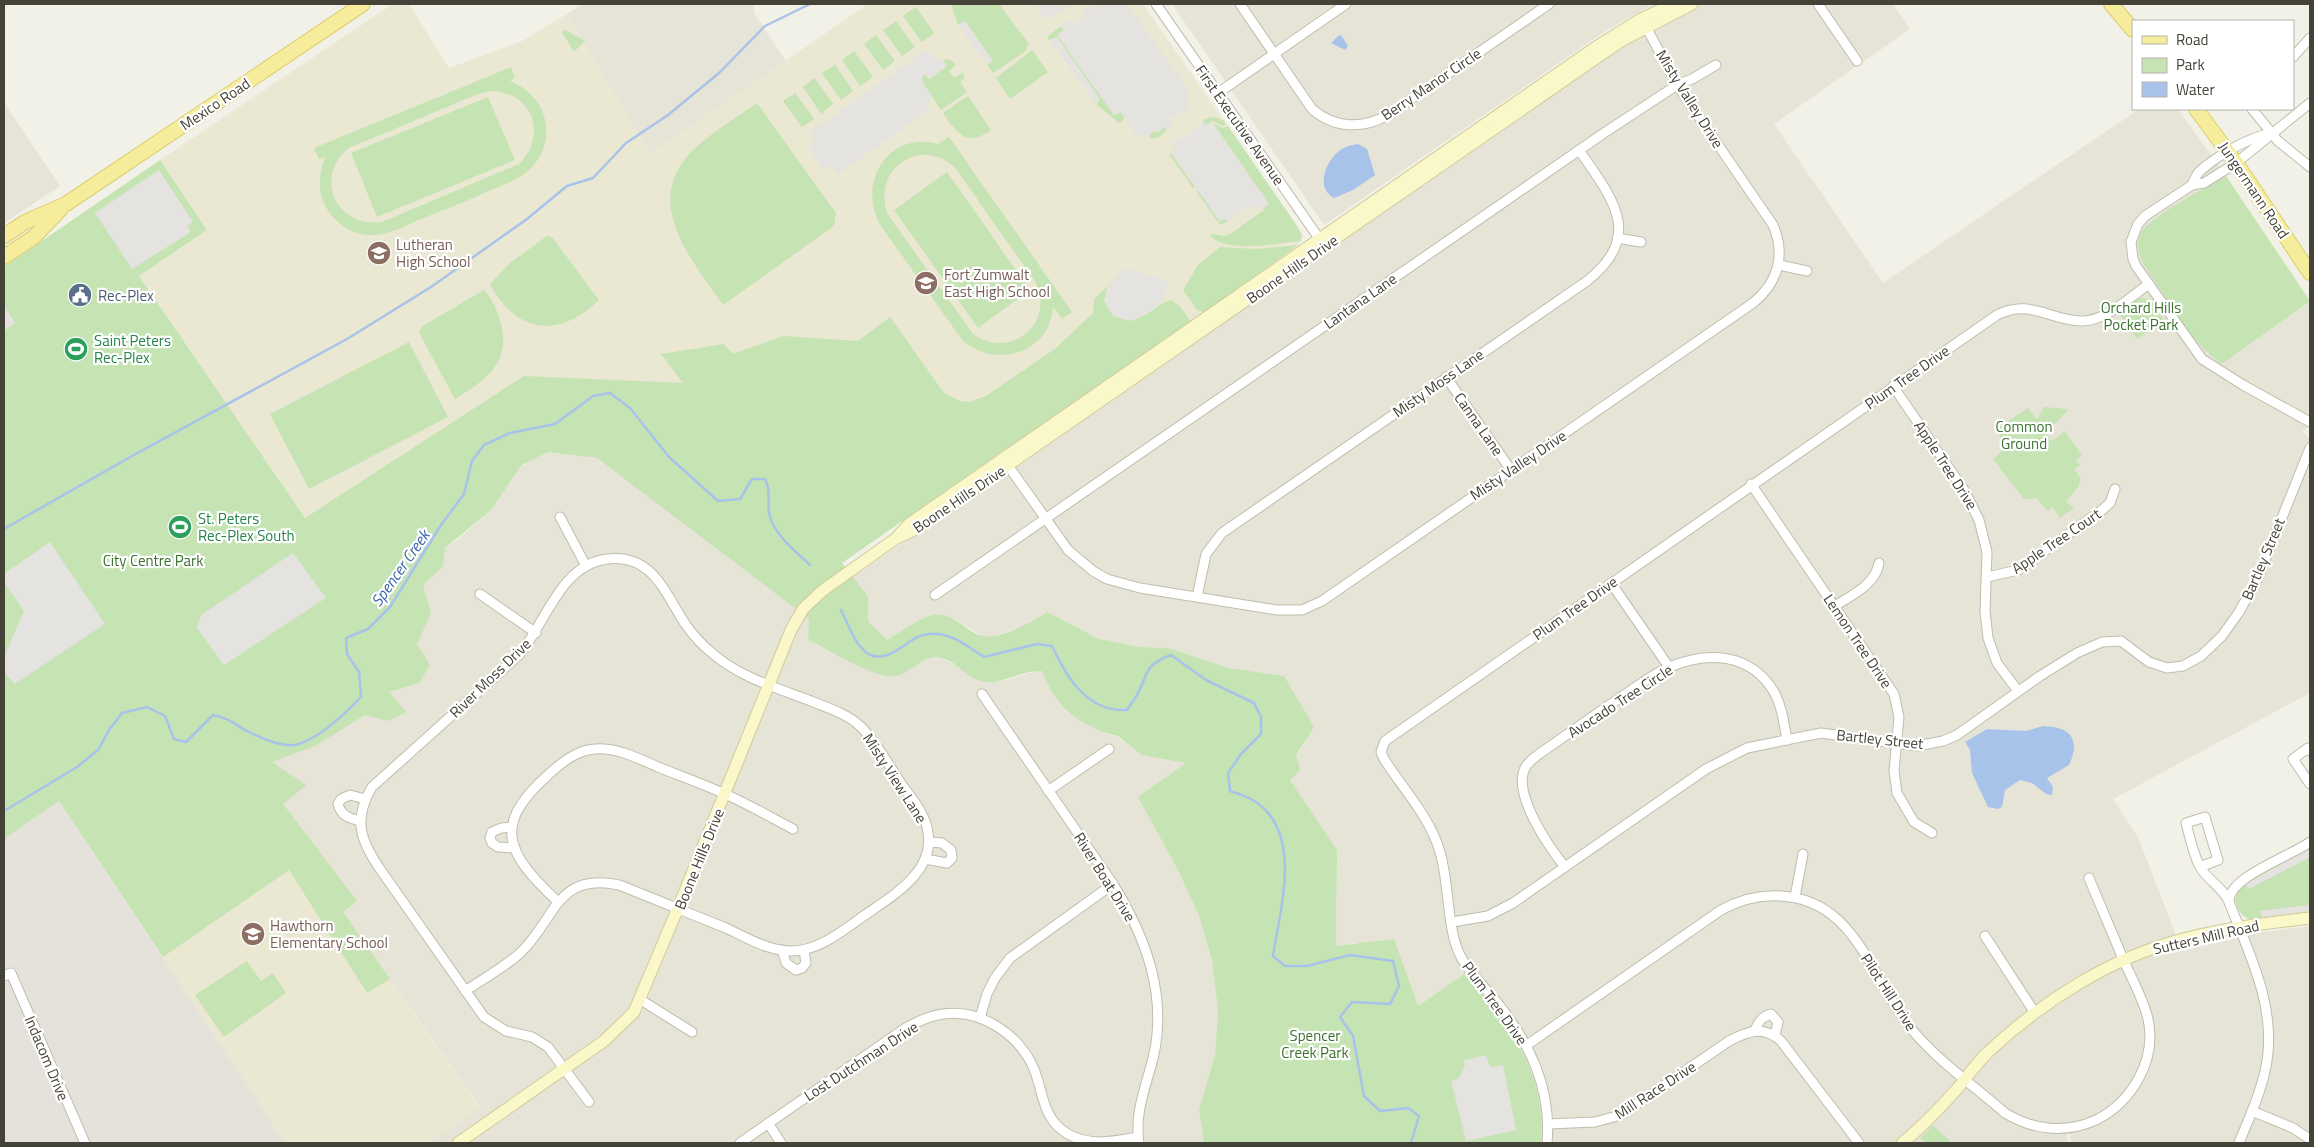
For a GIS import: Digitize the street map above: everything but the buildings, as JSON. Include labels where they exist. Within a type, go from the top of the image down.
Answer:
[{"type":"main road","name":"Mexico Road","points":[[4,236],[25,222],[66,204],[363,4]]},
{"type":"main road","points":[[2111,4],[2132,29]]},
{"type":"main road","name":"Jungermann Road","points":[[2197,110],[2232,158],[2310,273]]},
{"type":"main road","name":"Mexico Road","points":[[4,257],[34,237],[66,204]]},
{"type":"street","name":"First Executive Avenue","points":[[1156,4],[1322,243]]},
{"type":"street","name":"Berry Manor Circle","points":[[1240,4],[1305,100],[1321,116],[1341,124],[1364,125],[1388,115],[1549,4]]},
{"type":"street","points":[[1218,93],[1346,4]]},
{"type":"street","name":"Boone Hills Drive","points":[[465,1141],[615,1032],[634,1012],[725,794],[768,684],[791,630],[803,609],[834,581],[895,539],[914,530],[1005,462],[1643,22],[1673,4]]},
{"type":"street","name":"Boone Hills Drive","points":[[1643,22],[1692,4]]},
{"type":"street","points":[[1818,4],[1857,61]]},
{"type":"street","name":"Misty Valley Drive","points":[[1005,462],[1044,520],[1068,550],[1093,571],[1122,584],[1290,611],[1314,605],[1511,470],[1753,303],[1772,285],[1779,265],[1780,245],[1773,225],[1678,85],[1643,22]]},
{"type":"street","points":[[2294,56],[2310,38]]},
{"type":"street","name":"Lantana Lane","points":[[935,595],[1579,150],[1678,85],[1716,65]]},
{"type":"street","points":[[2192,185],[2198,173],[2261,145],[2271,133],[2310,103]]},
{"type":"street","points":[[2253,110],[2285,148],[2310,167]]},
{"type":"street","name":"Misty Moss Lane","points":[[1196,597],[1206,554],[1222,532],[1598,273],[1612,255],[1618,238],[1618,214],[1614,203],[1579,150]]},
{"type":"street","points":[[2232,158],[2204,183],[2192,185],[2145,216],[2133,233],[2131,242],[2132,259],[2202,359],[2243,385],[2310,422]]},
{"type":"street","points":[[1618,238],[1641,242]]},
{"type":"street","points":[[1779,265],[1808,270]]},
{"type":"street","name":"Plum Tree Drive","points":[[1547,1143],[1548,1124],[1542,1087],[1527,1045],[1461,957],[1452,922],[1444,866],[1435,837],[1384,759],[1382,746],[1390,735],[1893,386],[2005,311],[2014,308],[2028,308],[2070,319],[2091,320],[2100,317],[2149,284]]},
{"type":"street","name":"Canna Lane","points":[[1446,377],[1511,470]]},
{"type":"street","name":"Apple Tree Drive","points":[[1893,386],[1973,506],[1984,535],[1987,552],[1985,611],[1988,638],[1998,663],[2018,691]]},
{"type":"street","name":"Bartley Street","points":[[1452,922],[1488,916],[1498,912],[1721,760],[1753,746],[1830,734],[1897,744],[1930,745],[1950,738],[2077,653],[2102,642],[2121,641],[2149,662],[2167,668],[2183,666],[2201,656],[2222,636],[2239,612],[2257,580],[2310,448]]},
{"type":"street","name":"Lemon Tree Drive","points":[[1751,484],[1894,694],[1900,717],[1894,771],[1897,794],[1914,822],[1932,833]]},
{"type":"street","name":"Apple Tree Court","points":[[1987,577],[2018,570],[2102,510],[2110,503],[2115,489]]},
{"type":"street","points":[[560,517],[586,566]]},
{"type":"street","name":"River Moss Drive","points":[[589,1102],[555,1054],[541,1042],[495,1026],[484,1017],[368,852],[362,836],[360,822],[365,799],[380,778],[519,655],[536,633],[571,576],[586,566],[608,559],[620,559],[643,567],[661,583],[686,626],[704,646],[724,662],[768,684]]},
{"type":"street","points":[[1835,606],[1871,580],[1878,573],[1879,563]]},
{"type":"street","points":[[1611,583],[1669,667]]},
{"type":"street","points":[[480,594],[536,633]]},
{"type":"street","name":"Avocado Tree Circle","points":[[1565,868],[1541,835],[1533,818],[1523,784],[1526,767],[1539,754],[1642,683],[1669,667],[1719,657],[1747,663],[1755,669],[1773,691],[1779,704],[1787,740]]},
{"type":"street","name":"Misty View Lane","points":[[557,901],[565,894],[584,884],[607,883],[678,908],[782,950],[804,951],[840,933],[904,888],[916,874],[925,859],[930,842],[927,827],[918,809],[862,728],[842,714],[768,684]]},
{"type":"street","name":"River Boat Drive","points":[[982,694],[1113,884],[1132,916],[1142,940],[1152,969],[1158,1006],[1156,1040],[1141,1097],[1139,1140]]},
{"type":"street","points":[[2310,751],[2308,748],[2293,759],[2310,784]]},
{"type":"street","points":[[465,991],[519,954],[536,934],[557,901],[524,869],[515,848],[512,827],[517,810],[527,793],[565,760],[582,751],[593,749],[615,750],[725,794],[793,829]]},
{"type":"street","points":[[1048,791],[1109,749]]},
{"type":"street","points":[[360,822],[347,817],[340,811],[338,804],[341,799],[350,796],[365,799]]},
{"type":"street","points":[[2200,867],[2218,860],[2205,817],[2186,823],[2200,867],[2229,900],[2262,987],[2268,1025],[2266,1071],[2239,1143]]},
{"type":"street","points":[[512,827],[501,828],[492,832],[490,838],[492,843],[498,846],[515,848]]},
{"type":"street","name":"Misty View Lane","points":[[925,859],[947,863],[952,858],[951,850],[942,843],[930,842]]},
{"type":"street","points":[[2229,900],[2229,896],[2234,889],[2256,871],[2310,842]]},
{"type":"street","points":[[1795,898],[1803,854]]},
{"type":"street","name":"Pilot Hill Drive","points":[[1527,1045],[1735,902],[1761,896],[1795,898],[1831,913],[1848,930],[1908,1025],[1918,1037],[2005,1113],[2041,1128],[2078,1126],[2103,1116],[2122,1102],[2139,1079],[2145,1066],[2149,1035],[2146,1013],[2089,878]]},
{"type":"street","points":[[980,1018],[987,994],[995,978],[1010,958],[1113,884]]},
{"type":"street","name":"Sutters Mill Road","points":[[1902,1143],[1920,1127],[1987,1053],[2035,1012],[2072,988],[2124,960],[2184,939],[2239,928],[2310,918]]},
{"type":"street","points":[[1984,936],[2035,1012]]},
{"type":"street","points":[[782,950],[786,962],[796,970],[802,968],[806,963],[804,951]]},
{"type":"street","name":"Indacom Drive","points":[[7,975],[85,1143]]},
{"type":"street","points":[[640,1000],[692,1032]]},
{"type":"street","name":"Lost Dutchman Drive","points":[[740,1143],[904,1029],[918,1022],[943,1014],[980,1018],[1005,1032],[1023,1049],[1034,1070],[1046,1110],[1059,1127],[1078,1141],[1100,1143],[1139,1140]]},
{"type":"street","name":"Mill Race Drive","points":[[1548,1124],[1595,1122],[1620,1115],[1729,1041],[1741,1034],[1755,1031],[1761,1020],[1766,1015],[1771,1014],[1778,1022],[1775,1035],[1789,1050],[1859,1143]]},
{"type":"street","points":[[1755,1031],[1768,1032],[1775,1035]]},
{"type":"street","points":[[2252,1111],[2293,1128],[2308,1138]]},
{"type":"street","points":[[768,1124],[781,1143]]},
{"type":"shaded area","points":[[393,4],[409,4],[449,68],[522,41],[567,14],[650,154],[868,4],[1143,4],[1297,226],[1302,235],[1301,242],[1286,255],[842,562],[683,383],[305,518],[139,276],[207,230],[160,160]]},
{"type":"shaded area","points":[[584,4],[754,4],[754,13],[786,61],[650,154],[567,14]]},
{"type":"shaded area","points":[[1035,4],[1071,4],[1047,20]]},
{"type":"shaded area","points":[[1103,4],[1127,4],[1190,92],[1185,98],[1191,105],[1183,114],[1181,111],[1170,119],[1174,123],[1167,130],[1164,127],[1157,133],[1155,130],[1149,134],[1151,139],[1135,134],[1121,112],[1114,115],[1057,35],[1064,30],[1061,26],[1069,20],[1073,25],[1085,17],[1081,11],[1089,5],[1093,11]]},
{"type":"shaded area","points":[[1172,4],[1653,4],[1601,34],[1324,225]]},
{"type":"shaded area","points":[[1700,4],[1893,4],[1910,29],[1774,124],[1883,283],[2138,110],[2179,110],[2226,176],[2178,205],[2222,364],[2310,301],[2310,425],[2303,432],[2310,439],[2310,693],[2113,799],[2138,837],[2182,951],[2263,932],[2310,926],[2310,1143],[2071,1143],[2070,1134],[2067,1134],[2068,1143],[1952,1143],[1933,1125],[1920,1138],[1926,1143],[1541,1143],[1520,1045],[1466,973],[1418,1006],[1353,943],[1336,947],[1337,850],[1290,780],[1296,755],[1304,744],[1284,676],[1229,668],[1168,648],[1139,647],[1099,639],[1047,612],[1023,626],[994,636],[982,636],[954,618],[935,615],[887,640],[868,621],[868,596],[853,577],[1620,47]]},
{"type":"shaded area","points":[[965,21],[993,61],[987,64],[958,25]]},
{"type":"shaded area","points":[[1056,37],[1100,99],[1096,104],[1049,40]]},
{"type":"shaded area","points":[[926,50],[947,66],[929,79],[924,74],[922,78],[923,83],[933,98],[925,104],[929,110],[838,174],[831,165],[824,171],[808,147],[815,141],[809,133]]},
{"type":"shaded area","points":[[4,103],[60,186],[4,223]]},
{"type":"shaded area","points":[[1203,122],[1206,125],[1211,122],[1269,204],[1263,208],[1248,206],[1227,222],[1225,218],[1220,222],[1170,151],[1177,146],[1171,143],[1183,136],[1184,139]]},
{"type":"shaded area","points":[[159,170],[193,222],[187,226],[191,232],[132,269],[95,213]]},
{"type":"shaded area","points":[[1125,268],[1170,282],[1161,302],[1141,317],[1131,321],[1113,316],[1104,300],[1108,286]]},
{"type":"shaded area","points":[[4,305],[15,323],[4,331]]},
{"type":"shaded area","points":[[547,452],[597,458],[809,619],[808,640],[862,668],[882,675],[898,676],[917,663],[930,658],[942,658],[984,682],[1007,680],[1042,671],[1051,691],[1064,708],[1102,732],[1118,737],[1141,755],[1187,763],[1177,868],[1199,916],[1212,960],[1218,1010],[1215,1055],[1199,1110],[1204,1143],[429,1143],[480,1107],[200,709],[456,541],[491,510],[522,466]]},
{"type":"shaded area","points":[[50,542],[105,624],[15,684],[4,672],[4,657],[24,611],[4,582],[4,574]]},
{"type":"shaded area","points":[[293,553],[326,598],[224,665],[197,628],[201,615]]},
{"type":"shaded area","name":"Hawthorn Elementary School","points":[[200,709],[480,1108],[429,1143],[286,1143],[59,801]]},
{"type":"shaded area","points":[[59,801],[286,1143],[4,1143],[4,839]]},
{"type":"shaded area","points":[[2310,848],[2310,857],[2307,859],[2249,889],[2245,884]]},
{"type":"shaded area","points":[[2310,905],[2310,911],[2263,917],[2259,911]]},
{"type":"shaded area","points":[[1486,1055],[1492,1067],[1503,1065],[1516,1130],[1466,1141],[1451,1081],[1459,1078],[1465,1065],[1464,1060]]},
{"type":"green space","points":[[951,4],[999,4],[1029,44],[1026,47],[1027,50],[993,73],[987,64],[993,61],[965,21],[958,25]]},
{"type":"green space","points":[[916,7],[934,33],[922,42],[903,16]]},
{"type":"green space","points":[[896,21],[915,47],[902,56],[883,30]]},
{"type":"green space","points":[[1061,26],[1064,30],[1058,36],[1114,115],[1121,112],[1125,116],[1119,123],[1096,104],[1100,99],[1057,37],[1049,40],[1047,37]]},
{"type":"green space","points":[[565,30],[585,41],[574,52],[562,32]]},
{"type":"green space","points":[[876,35],[895,61],[883,70],[864,44]]},
{"type":"green space","points":[[1032,50],[1048,72],[1010,99],[996,78]]},
{"type":"green space","points":[[854,51],[873,77],[860,86],[842,60]]},
{"type":"green space","points":[[945,59],[951,60],[956,65],[949,71],[954,78],[962,73],[965,77],[960,82],[967,92],[941,110],[923,83],[922,78],[924,74],[929,79],[947,66],[944,62]]},
{"type":"green space","points":[[835,65],[853,91],[841,100],[822,73]]},
{"type":"green space","points":[[511,67],[515,78],[510,81],[526,90],[537,102],[544,116],[546,132],[544,147],[537,161],[526,173],[499,187],[399,229],[375,235],[361,234],[349,230],[329,212],[322,199],[320,185],[325,157],[319,159],[314,148]],"holes":[[[491,91],[505,93],[517,99],[526,107],[532,117],[534,128],[533,140],[528,153],[519,164],[382,222],[366,222],[352,217],[342,209],[335,198],[331,186],[332,173],[338,160],[349,148],[478,94]]]},
{"type":"green space","points":[[815,78],[833,104],[821,114],[803,87]]},
{"type":"green space","points":[[795,93],[814,119],[802,127],[783,101]]},
{"type":"green space","points":[[968,96],[991,130],[975,138],[963,136],[953,127],[943,113]]},
{"type":"green space","points":[[488,97],[515,160],[377,217],[351,153]]},
{"type":"green space","points":[[757,103],[836,213],[834,226],[723,305],[686,250],[677,231],[671,211],[671,191],[677,171],[692,151],[714,132]]},
{"type":"green space","points":[[1213,117],[1223,120],[1226,124],[1223,126],[1212,121],[1204,125],[1203,120]]},
{"type":"green space","points":[[1213,123],[1223,128],[1228,126],[1297,226],[1302,235],[1301,241],[1241,246],[1229,245],[1210,236],[1213,234],[1224,236],[1230,234],[1264,210],[1263,208],[1269,204]]},
{"type":"green space","points":[[1164,127],[1167,130],[1161,135],[1155,139],[1150,138],[1149,134]]},
{"type":"green space","points":[[949,137],[1072,312],[1062,319],[1053,307],[1050,323],[1042,336],[1032,345],[1019,352],[1005,355],[991,354],[976,349],[963,341],[883,229],[875,213],[872,196],[874,180],[880,166],[890,154],[903,146],[919,142],[938,144]],"holes":[[[923,155],[943,159],[956,169],[1036,283],[1040,298],[1039,312],[1034,324],[1026,334],[1014,340],[1001,343],[987,341],[973,334],[888,215],[885,195],[889,178],[894,170],[908,158]]]},
{"type":"green space","points":[[1171,153],[1195,187],[1193,188],[1169,154]]},
{"type":"green space","points":[[160,160],[207,230],[139,276],[305,518],[524,376],[683,383],[661,354],[724,344],[733,354],[783,336],[858,341],[890,317],[944,393],[960,401],[969,402],[986,396],[1056,348],[1093,313],[1094,299],[1108,286],[1104,300],[1110,311],[1118,318],[1128,320],[1141,317],[1163,303],[1172,300],[1181,308],[1190,321],[842,563],[868,596],[868,621],[887,640],[917,622],[934,615],[949,617],[977,634],[991,636],[1016,629],[1047,612],[1099,639],[1139,647],[1168,648],[1229,668],[1284,676],[1314,727],[1296,755],[1300,770],[1290,780],[1337,850],[1336,946],[1394,939],[1418,1006],[1466,973],[1510,1031],[1531,1071],[1538,1093],[1541,1117],[1541,1143],[1204,1143],[1199,1110],[1215,1055],[1218,1010],[1212,960],[1199,916],[1177,868],[1138,797],[1186,763],[1141,755],[1118,736],[1102,732],[1079,720],[1064,708],[1051,691],[1042,671],[1028,672],[1000,681],[986,682],[974,678],[948,660],[935,657],[928,658],[907,672],[896,676],[887,676],[864,669],[839,657],[808,640],[809,619],[597,458],[548,452],[522,465],[491,510],[445,548],[443,566],[423,585],[431,613],[417,644],[430,665],[419,683],[389,692],[406,712],[388,721],[365,715],[315,746],[272,762],[306,785],[283,804],[357,901],[343,912],[390,979],[367,993],[289,870],[163,957],[59,801],[4,839],[4,267]]},
{"type":"green space","points":[[947,172],[1030,290],[978,328],[894,210]]},
{"type":"green space","points":[[2226,176],[2310,301],[2222,364],[2199,344],[2179,319],[2144,265],[2139,254],[2138,243],[2140,235],[2154,220]]},
{"type":"green space","points":[[1198,190],[1220,222],[1224,218],[1228,221],[1220,225],[1196,191]]},
{"type":"green space","points":[[547,236],[552,237],[599,300],[584,313],[569,321],[554,325],[540,325],[526,321],[513,313],[501,301],[490,284],[510,263]]},
{"type":"green space","points":[[1298,245],[1204,312],[1197,310],[1183,290],[1198,265],[1220,247],[1256,249]]},
{"type":"green space","points":[[484,290],[493,302],[500,320],[503,338],[502,350],[499,360],[485,378],[455,399],[419,333],[421,327]]},
{"type":"green space","name":"Orchard Hills Pocket Park","points":[[2144,298],[2151,301],[2164,320],[2137,339],[2118,312],[2136,299]]},
{"type":"green space","points":[[409,342],[448,417],[309,489],[270,414]]},
{"type":"green space","name":"Common Ground","points":[[2044,407],[2069,409],[2046,433],[2052,441],[2065,431],[2082,456],[2076,460],[2080,465],[2074,469],[2081,479],[2078,487],[2066,502],[2074,508],[2060,518],[2053,507],[2047,511],[2037,498],[2024,499],[1993,459],[2007,446],[1995,430],[2028,408],[2037,420]]},
{"type":"green space","points":[[2310,847],[2310,911],[2249,919],[2241,914],[2235,899],[2246,883]]},
{"type":"green space","points":[[247,961],[261,981],[273,973],[286,993],[224,1037],[195,995]]},
{"type":"green space","points":[[1933,1125],[1952,1143],[1926,1143],[1920,1138]]},
{"type":"water","points":[[1341,35],[1348,46],[1345,50],[1331,43]]},
{"type":"water","points":[[1358,144],[1367,149],[1375,175],[1353,190],[1334,198],[1324,186],[1325,171],[1339,151],[1347,146]]},
{"type":"water","points":[[2043,726],[2067,732],[2071,736],[2074,748],[2069,765],[2047,778],[2053,787],[2052,795],[2046,794],[2032,783],[2020,780],[2005,790],[2002,807],[1998,809],[1988,807],[1972,773],[1970,750],[1965,742],[1987,729],[2026,731]]},
{"type":"waterway","points":[[4,529],[132,456],[347,339],[431,287],[527,219],[567,186],[593,178],[626,143],[668,115],[719,73],[765,26],[810,4]]},
{"type":"waterway","name":"Spencer Creek","points":[[4,811],[77,767],[98,750],[109,730],[122,713],[147,707],[165,716],[174,739],[186,742],[213,715],[229,720],[274,743],[287,745],[299,744],[325,730],[361,697],[359,672],[347,654],[346,638],[368,629],[390,607],[441,525],[464,494],[472,461],[484,445],[510,433],[555,424],[593,396],[610,393],[630,408],[669,457],[718,501],[740,499],[752,479],[765,479],[768,489],[769,512],[773,524],[787,543],[810,565]]},
{"type":"waterway","name":"Spencer Creek","points":[[841,610],[857,642],[870,655],[879,657],[889,654],[918,637],[929,634],[952,637],[984,657],[1037,644],[1052,646],[1064,670],[1080,691],[1101,705],[1113,709],[1127,710],[1137,695],[1148,670],[1156,662],[1171,655],[1206,680],[1254,703],[1261,717],[1261,734],[1241,754],[1228,773],[1230,791],[1251,799],[1268,812],[1278,830],[1284,849],[1283,894],[1273,956],[1285,966],[1307,966],[1350,955],[1393,961],[1399,986],[1390,1004],[1352,1002],[1340,1017],[1353,1036],[1364,1096],[1380,1111],[1408,1108],[1419,1116],[1411,1143]]},
{"type":"place","name":"Lutheran High School","points":[[379,253]]},
{"type":"place","name":"Fort Zumwalt East High School","points":[[926,283]]},
{"type":"place","name":"Rec-Plex","points":[[80,295]]},
{"type":"place","name":"Saint Peters Rec-Plex","points":[[76,349]]},
{"type":"place","name":"St. Peters Rec-Plex South","points":[[180,527]]},
{"type":"place","name":"Hawthorn Elementary School","points":[[253,934]]},
{"type":"park label","name":"City Centre Park","points":[[153,560]]},
{"type":"park label","name":"Spencer Creek Park","points":[[1315,1044]]}]
